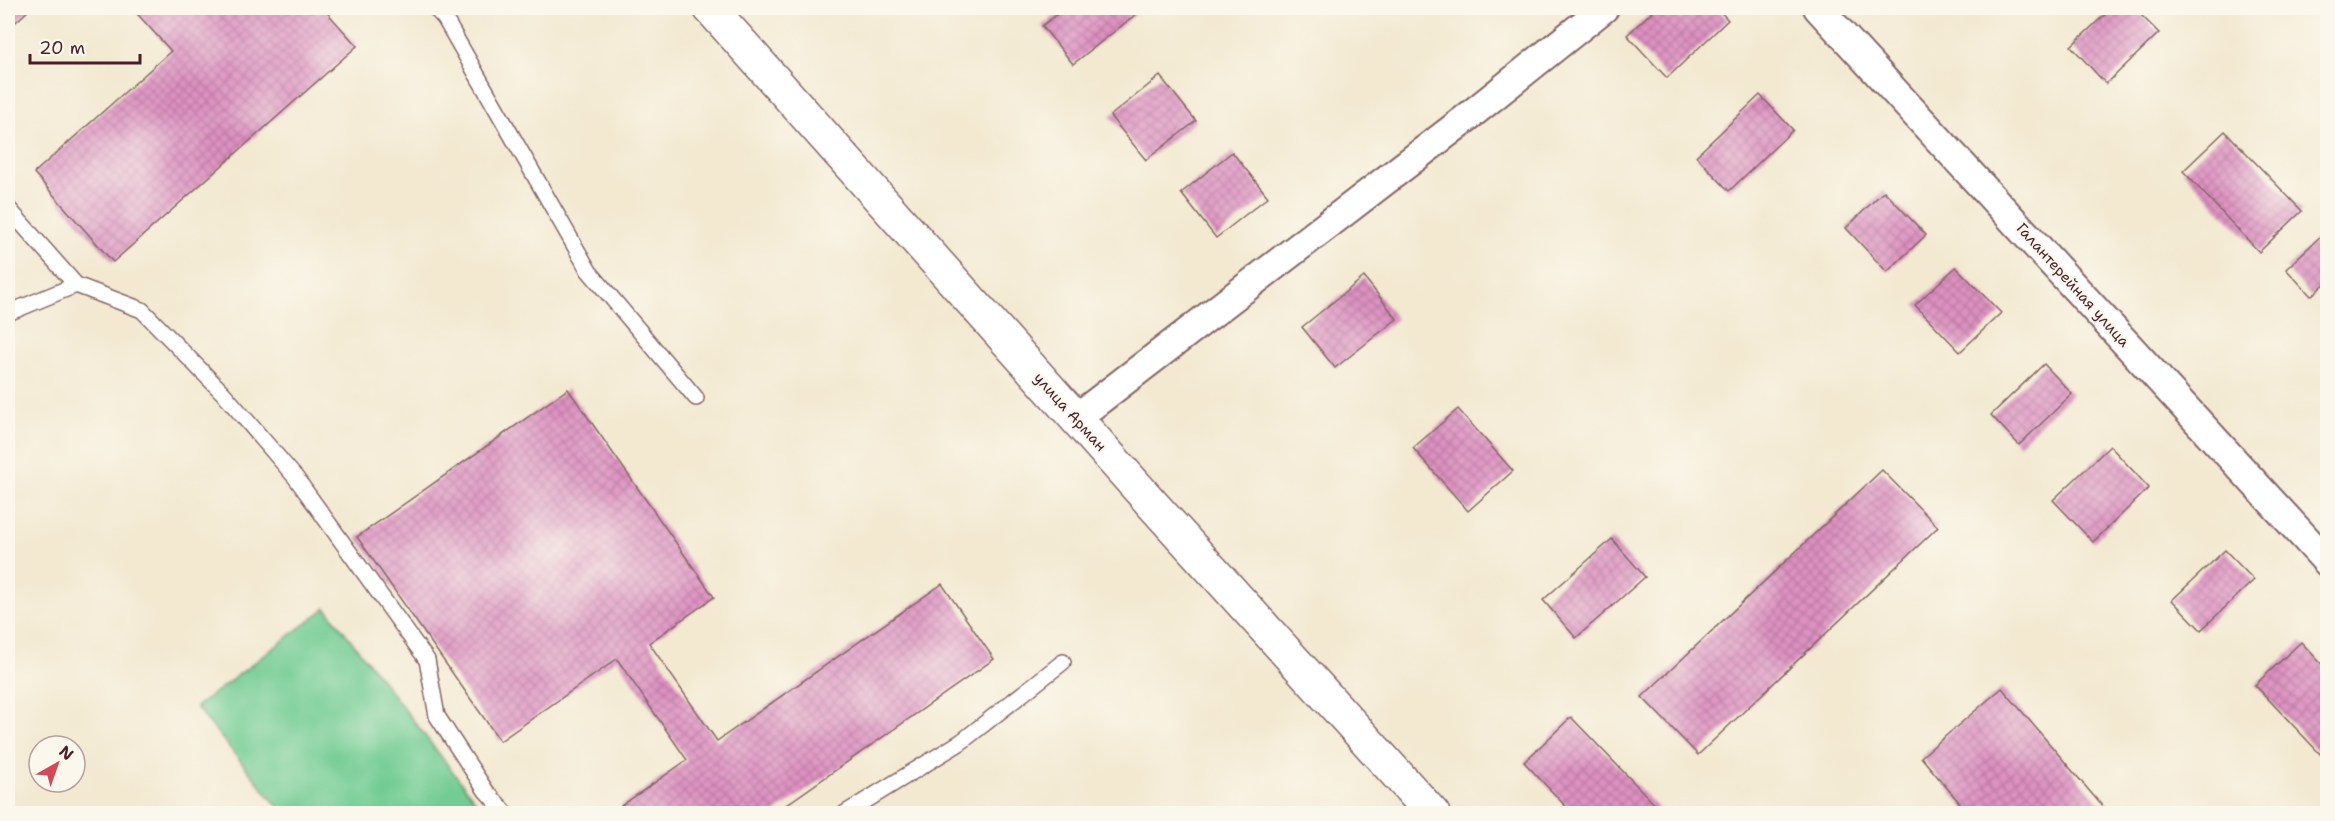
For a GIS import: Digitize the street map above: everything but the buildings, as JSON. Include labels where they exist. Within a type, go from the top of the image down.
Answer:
[{"type":"street","name":"улица Арман","points":[[710,8],[1433,813]]},
{"type":"street","points":[[1076,418],[1455,127],[1604,8]]},
{"type":"street","name":"Галантерейная улица","points":[[1818,8],[2328,563]]},
{"type":"lane","points":[[435,8],[445,19],[589,272],[696,398]]},
{"type":"lane","points":[[8,207],[76,285],[142,310],[223,393],[296,478],[427,660],[437,716],[486,791],[507,813]]},
{"type":"lane","points":[[8,313],[76,285]]},
{"type":"lane","points":[[844,813],[961,742],[1063,662]]},
{"type":"green space","points":[[326,608],[485,813],[283,813],[196,707]]}]
